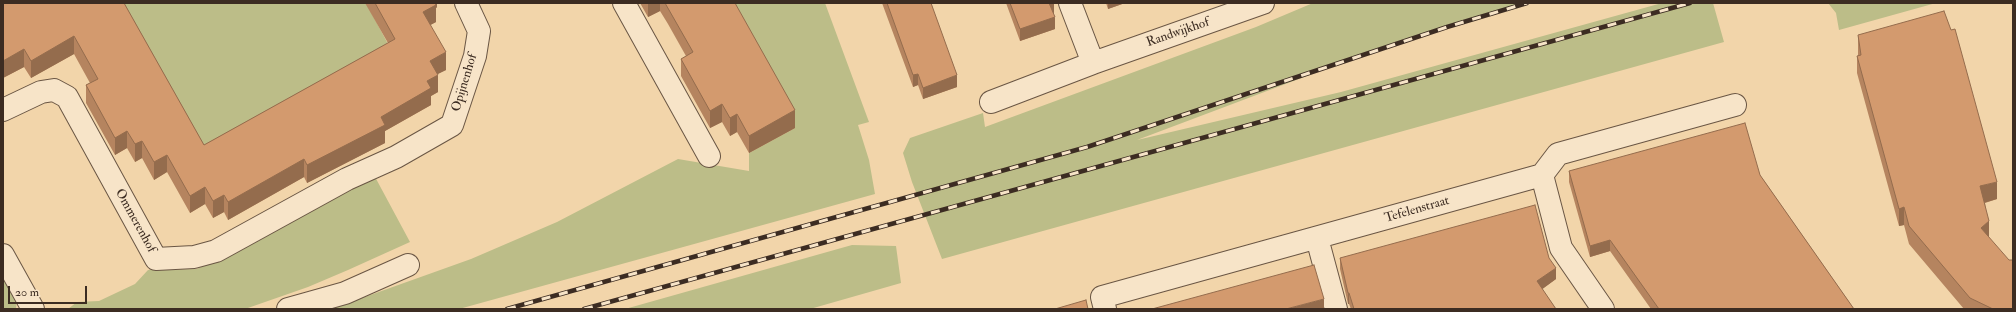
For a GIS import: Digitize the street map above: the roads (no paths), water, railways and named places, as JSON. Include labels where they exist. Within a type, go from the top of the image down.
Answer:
[{"type":"street","name":"Opijnenhof","points":[[396,157],[452,125],[475,56],[479,31],[466,3]]},
{"type":"street","points":[[624,3],[709,156]]},
{"type":"street","points":[[1070,3],[1093,63]]},
{"type":"street","name":"Randwijkhof","points":[[990,102],[1093,63],[1263,3]]},
{"type":"street","name":"Ommerenhof","points":[[3,110],[41,92],[54,90],[67,97],[91,158],[119,209],[156,259],[194,257],[216,251],[347,179],[396,157]]},
{"type":"street","points":[[1603,309],[1561,248],[1542,175],[1558,154],[1735,106]]},
{"type":"street","name":"Tefelenstraat","points":[[1105,309],[1102,297],[1542,175]]},
{"type":"street","points":[[1317,238],[1336,309]]},
{"type":"street","points":[[3,255],[33,309]]},
{"type":"street","points":[[288,309],[345,294],[408,265]]},
{"type":"railway","points":[[507,309],[1087,147],[1447,27],[1527,3]]},
{"type":"railway","points":[[584,309],[1690,3]]}]
